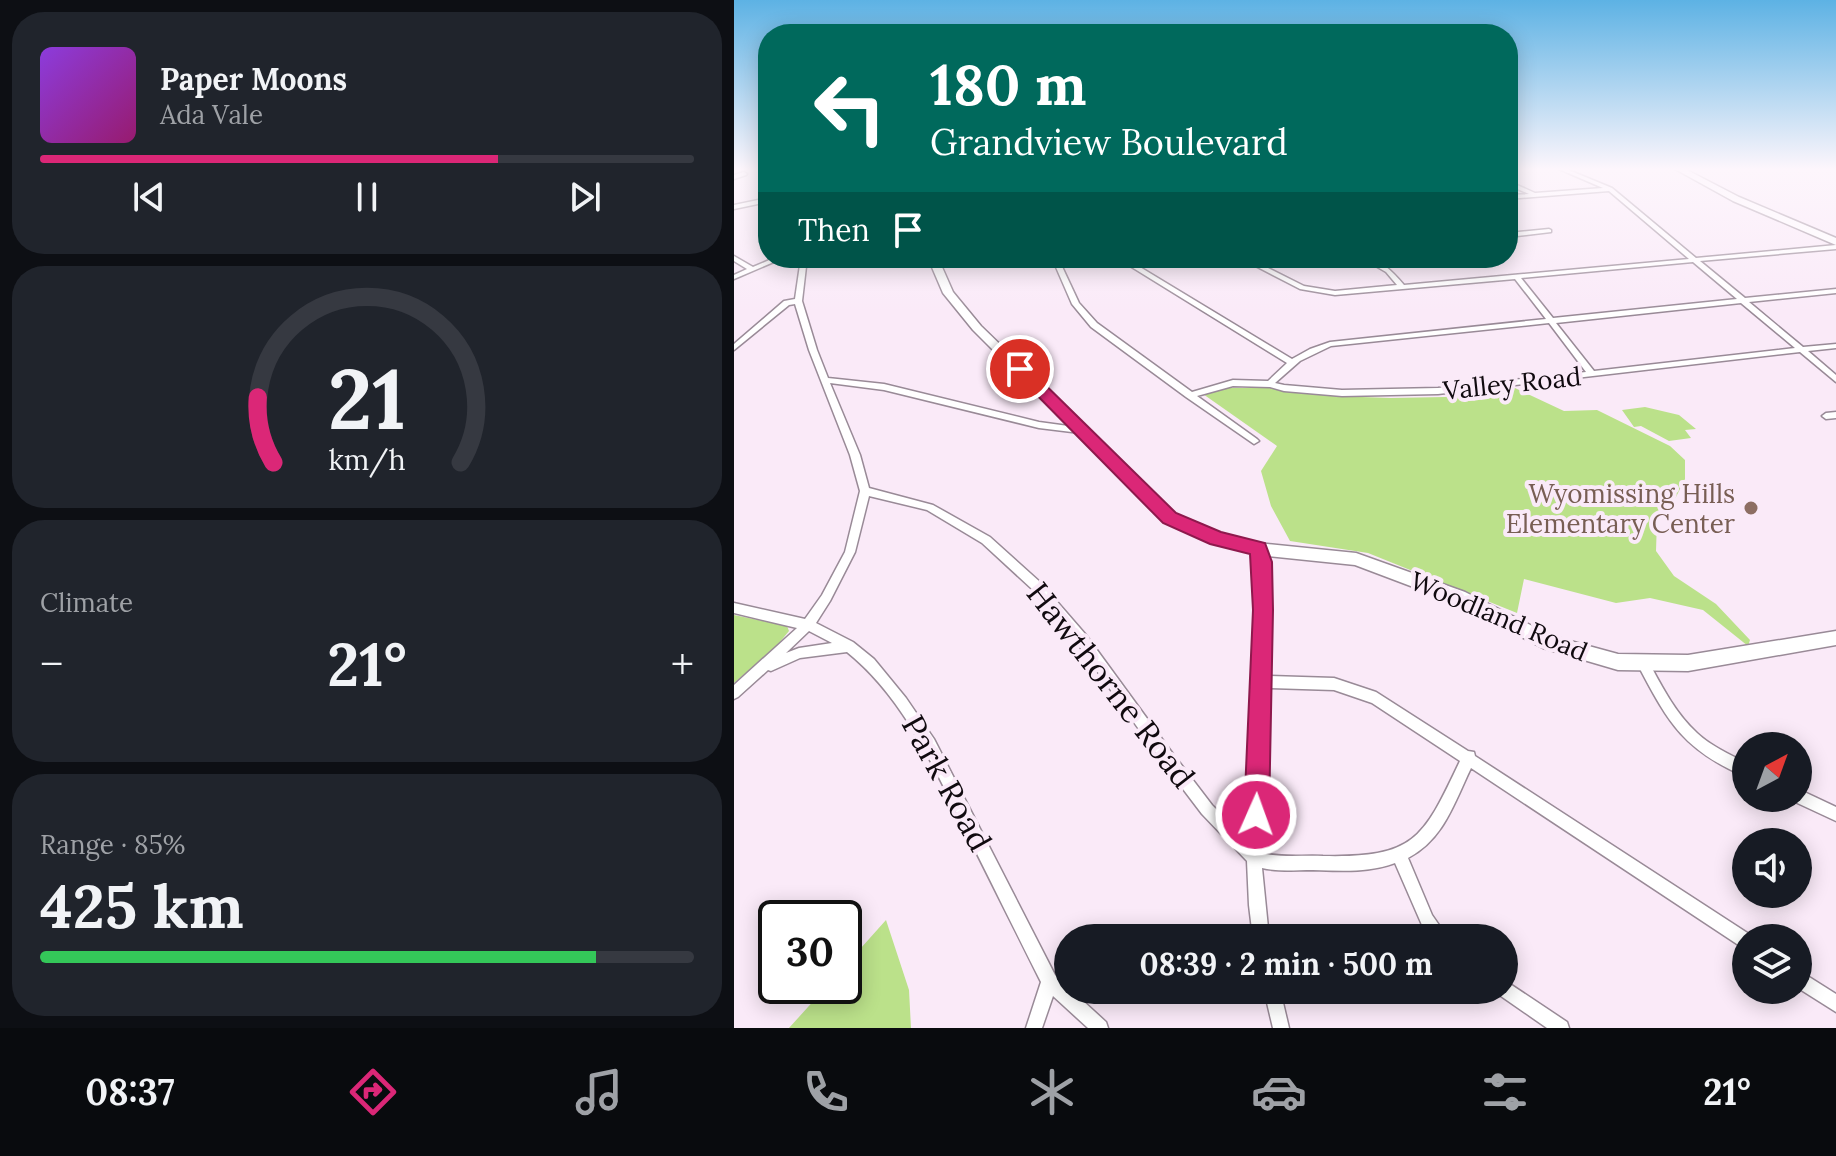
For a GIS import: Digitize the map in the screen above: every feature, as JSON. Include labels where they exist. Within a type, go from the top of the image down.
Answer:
[{"type":"main road","points":[[1779,217],[1836,243]]},
{"type":"street","points":[[1643,217],[1836,379]]},
{"type":"street","points":[[1518,234],[1549,231]]},
{"type":"street","points":[[1262,268],[1294,285],[1319,292],[1517,277],[1836,243]]},
{"type":"street","points":[[734,258],[752,269]]},
{"type":"street","points":[[734,277],[758,267]]},
{"type":"street","points":[[734,693],[808,625],[842,571],[855,535],[865,491],[855,455],[813,350],[798,301],[803,268]]},
{"type":"street","name":"Woodland Road","points":[[937,268],[948,293],[967,318],[1170,518],[1217,538],[1258,549],[1356,559],[1459,597],[1549,643],[1591,656],[1643,663],[1688,663],[1836,638]]},
{"type":"street","points":[[1059,268],[1087,318],[1107,337],[1254,441]]},
{"type":"street","points":[[1136,268],[1292,363]]},
{"type":"street","points":[[1383,268],[1402,287]]},
{"type":"street","points":[[1491,272],[1517,277],[1592,374]]},
{"type":"street","points":[[1270,384],[1281,370],[1311,350],[1338,343],[1836,291]]},
{"type":"street","points":[[734,348],[787,303],[798,301]]},
{"type":"street","name":"Valley Road","points":[[1189,395],[1220,385],[1270,384],[1318,392],[1402,393],[1836,346]]},
{"type":"street","points":[[826,380],[884,387],[1039,425],[1080,430]]},
{"type":"street","name":"Hawthorne Road","points":[[865,491],[907,499],[939,512],[975,534],[1015,565],[1065,616],[1176,767],[1255,858]]},
{"type":"street","points":[[1258,549],[1263,576],[1255,858],[1260,924]]},
{"type":"street","name":"Park Road","points":[[734,608],[808,625],[849,646],[870,663],[902,702],[929,744],[1049,981],[1100,1028]]},
{"type":"street","points":[[762,669],[799,653],[823,647],[849,646]]},
{"type":"street","points":[[1643,663],[1676,723],[1706,750],[1732,763]]},
{"type":"street","points":[[1261,682],[1312,682],[1354,689],[1390,706],[1732,933]]},
{"type":"street","points":[[1255,858],[1274,863],[1361,864],[1399,855],[1426,837],[1469,757]]},
{"type":"street","points":[[1812,803],[1836,814]]},
{"type":"street","points":[[1399,855],[1430,924]]},
{"type":"street","points":[[1034,1028],[1049,981]]},
{"type":"street","points":[[1812,988],[1836,1004]]},
{"type":"street","points":[[1518,998],[1561,1028]]},
{"type":"street","points":[[1275,1004],[1281,1028]]},
{"type":"green space","points":[[1223,388],[1269,388],[1332,396],[1391,398],[1445,397],[1515,388],[1564,411],[1597,410],[1670,446],[1685,460],[1685,479],[1676,497],[1657,520],[1656,551],[1674,576],[1716,604],[1750,640],[1748,646],[1703,610],[1650,598],[1616,603],[1524,579],[1517,613],[1368,553],[1290,541],[1271,506],[1261,471],[1277,446],[1203,394]]},
{"type":"green space","points":[[1645,407],[1679,415],[1696,429],[1685,430],[1691,438],[1669,441],[1641,426],[1634,427],[1622,410]]},
{"type":"green space","points":[[734,615],[787,626],[789,631],[775,648],[734,683]]},
{"type":"green space","points":[[886,920],[909,990],[911,1028],[789,1028],[811,1004],[862,1004],[862,947]]},
{"type":"place","name":"Wyomissing Hills Elementary Center","points":[[1751,508]]},
{"type":"route","points":[[1020,369],[1170,518],[1217,538],[1258,549],[1262,562],[1263,610],[1256,815]]}]
